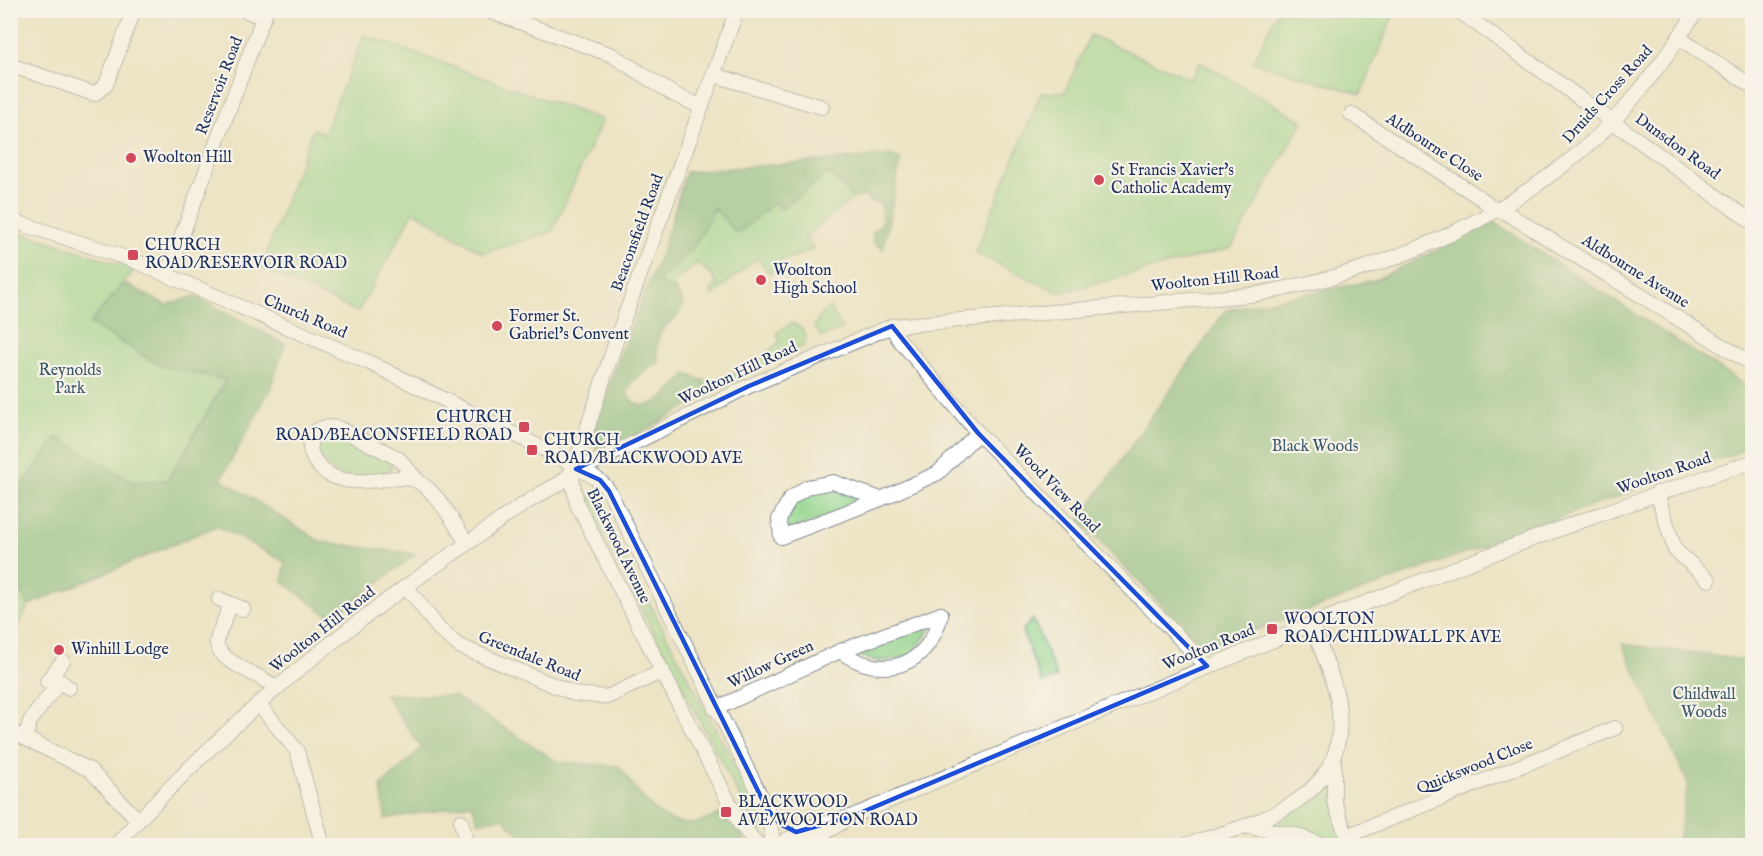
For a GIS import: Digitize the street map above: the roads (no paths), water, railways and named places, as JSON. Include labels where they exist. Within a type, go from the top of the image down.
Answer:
[{"type":"street","points":[[10,64],[94,94],[106,85],[134,10]]},
{"type":"street","points":[[243,10],[265,14]]},
{"type":"street","points":[[485,10],[612,55],[673,94],[702,107]]},
{"type":"street","name":"Beaconsfield Road","points":[[576,469],[619,332],[737,10]]},
{"type":"street","name":"Druids Cross Road","points":[[1499,208],[1576,156],[1612,120],[1649,79],[1697,10]]},
{"type":"street","name":"Dunsdon Road","points":[[1458,11],[1752,222]]},
{"type":"street","name":"Reservoir Road","points":[[166,275],[265,14]]},
{"type":"street","points":[[1679,38],[1752,86]]},
{"type":"street","points":[[714,75],[822,107]]},
{"type":"street","name":"Aldbourne Close","points":[[1351,114],[1485,201],[1490,207],[1499,208]]},
{"type":"street","name":"Woolton Hill Road","points":[[114,846],[202,755],[258,703],[406,586],[467,543],[559,484],[576,469],[598,461],[749,386],[892,326],[1250,295],[1306,286],[1372,267],[1438,241],[1499,208]]},
{"type":"street","name":"Aldbourne Avenue","points":[[1499,208],[1752,364]]},
{"type":"street","name":"Church Road","points":[[10,219],[130,260],[370,363],[560,457],[576,469]]},
{"type":"street","name":"Wood View Road","points":[[892,326],[898,338],[978,433],[1207,666]]},
{"type":"street","points":[[419,482],[395,478],[375,483],[351,482],[331,476],[310,456],[309,447],[312,437],[317,429],[327,426],[338,428],[398,458],[441,506],[467,543]]},
{"type":"street","points":[[881,499],[834,482],[807,487],[790,499],[779,519],[782,537],[881,499],[938,473],[978,433]]},
{"type":"street","name":"Woolton Road","points":[[777,846],[796,832],[853,816],[1311,624],[1657,493],[1752,462]]},
{"type":"street","name":"Blackwood Avenue","points":[[759,846],[744,829],[577,504],[572,487],[576,469],[600,480],[609,491],[715,709],[767,809],[785,828],[796,832]]},
{"type":"street","points":[[1657,493],[1675,550],[1709,580]]},
{"type":"street","name":"Greendale Road","points":[[406,586],[439,629],[459,646],[575,694],[607,697],[663,671]]},
{"type":"street","points":[[231,604],[218,639],[219,653],[224,659],[267,680],[276,688]]},
{"type":"street","name":"Willow Green","points":[[715,709],[840,651],[941,614],[938,629],[930,642],[913,660],[903,665],[867,666],[840,651]]},
{"type":"street","points":[[1311,624],[1337,695],[1339,722],[1334,760],[1334,801],[1348,841]]},
{"type":"street","points":[[26,736],[30,721],[62,687],[47,681],[63,661]]},
{"type":"street","points":[[258,703],[297,751],[323,846]]},
{"type":"street","name":"Quickswood Close","points":[[1348,841],[1616,728]]},
{"type":"street","points":[[10,731],[26,736],[90,770],[138,820]]},
{"type":"street","points":[[1182,846],[1282,812],[1300,801],[1334,760]]},
{"type":"street","name":"Blackwood Avenue","points":[[767,809],[771,830],[770,846]]},
{"type":"street","name":"Woolton Road","points":[[802,846],[853,816]]},
{"type":"street","points":[[460,821],[467,846]]},
{"type":"street","points":[[1244,826],[1296,834],[1325,846]]},
{"type":"street","points":[[741,846],[744,829]]},
{"type":"place","name":"Woolton Hill","points":[[131,158]]},
{"type":"place","name":"St Francis Xavier's Catholic Academy","points":[[1099,180]]},
{"type":"place","name":"CHURCH ROAD/RESERVOIR ROAD","points":[[133,255]]},
{"type":"place","name":"Woolton High School","points":[[761,280]]},
{"type":"place","name":"Former St. Gabriel's Convent","points":[[497,326]]},
{"type":"place","name":"CHURCH ROAD/BEACONSFIELD ROAD","points":[[524,427]]},
{"type":"place","name":"CHURCH ROAD/BLACKWOOD AVE","points":[[532,450]]},
{"type":"place","name":"WOOLTON ROAD/CHILDWALL PK AVE","points":[[1272,629]]},
{"type":"place","name":"Winhill Lodge","points":[[59,650]]},
{"type":"place","name":"BLACKWOOD AVE/WOOLTON ROAD","points":[[726,812]]},
{"type":"park label","name":"Reynolds Park","points":[[70,380]]},
{"type":"park label","name":"Black Woods","points":[[1315,447]]},
{"type":"park label","name":"Childwall Woods","points":[[1704,704]]}]
